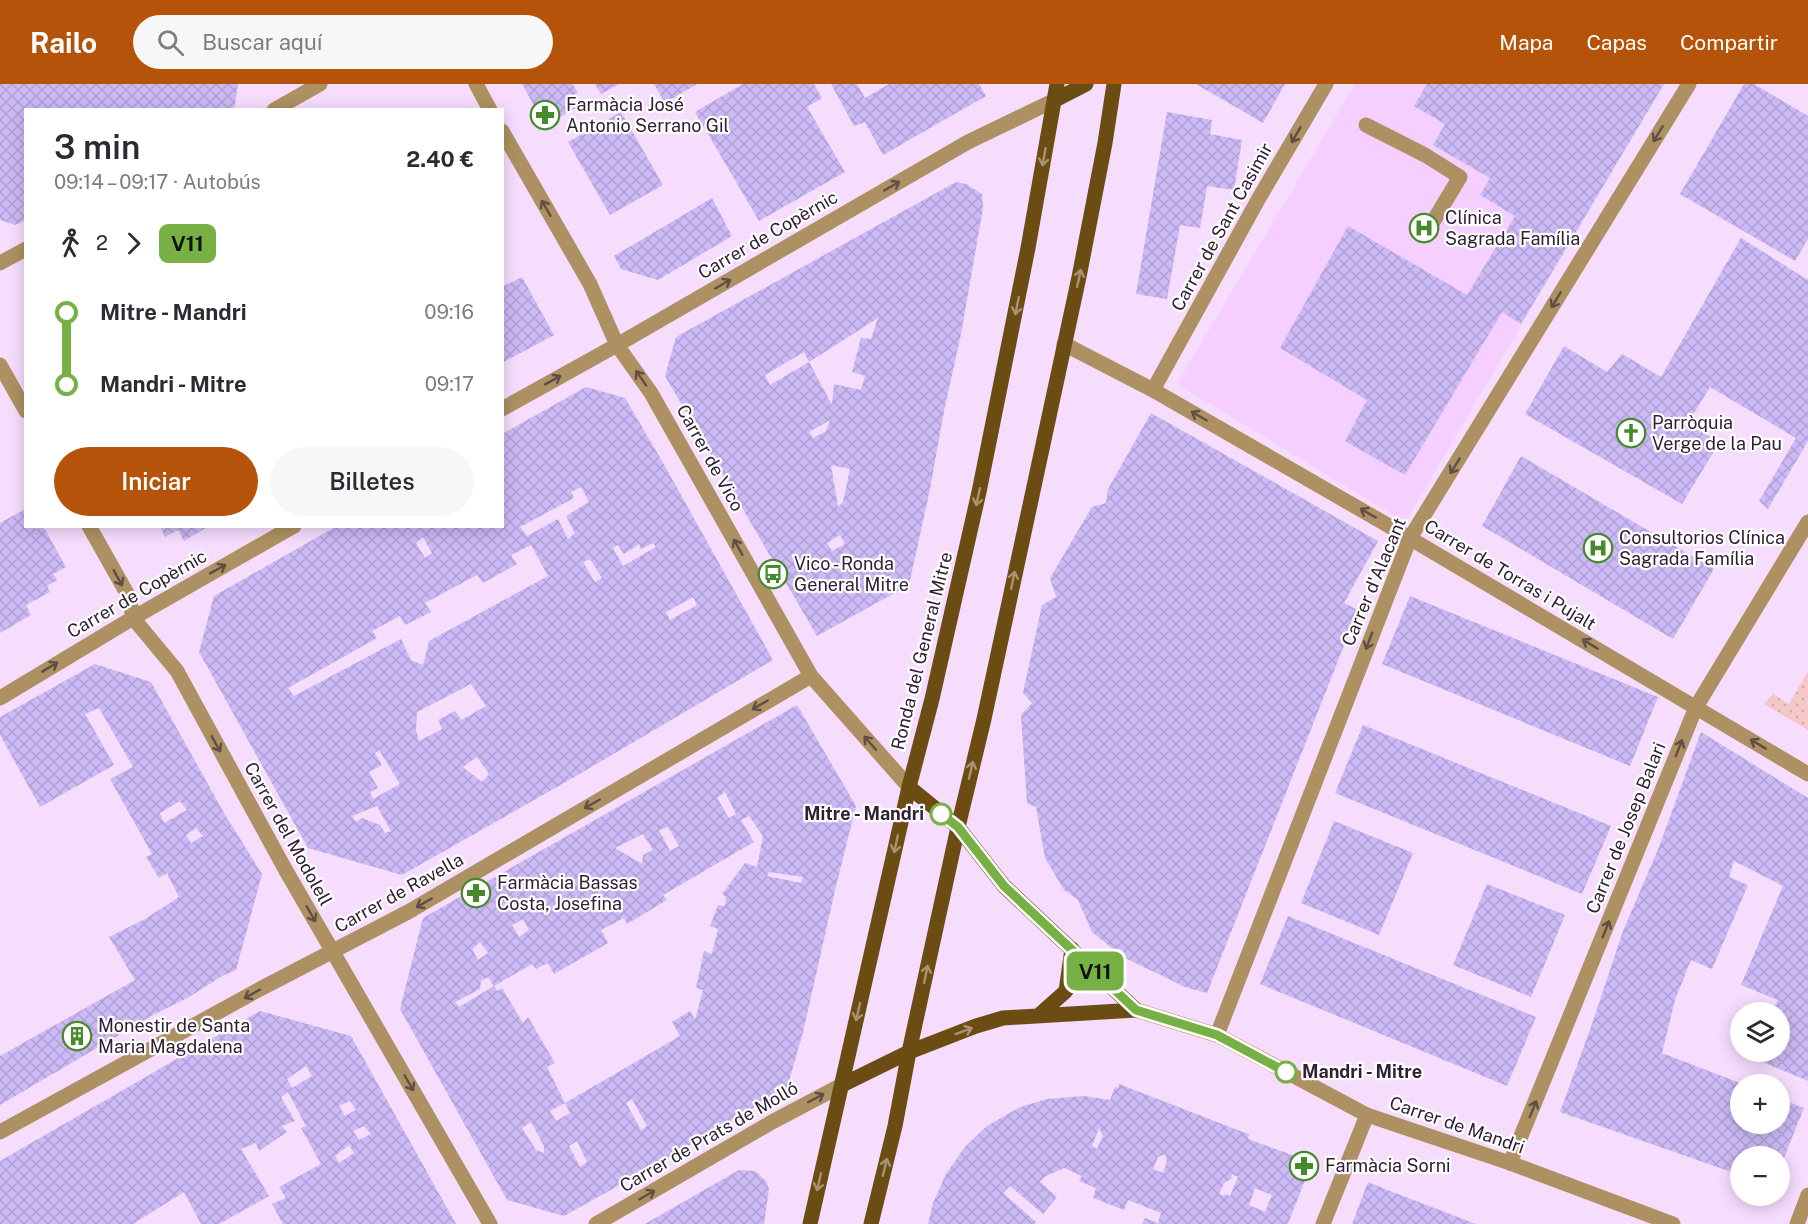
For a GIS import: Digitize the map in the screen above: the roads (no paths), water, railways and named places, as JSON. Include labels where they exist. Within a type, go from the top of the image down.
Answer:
[{"type":"main road","points":[[1056,92],[1086,84]]},
{"type":"main road","points":[[871,1224],[895,1126],[909,1052],[1090,224],[1114,84]]},
{"type":"main road","name":"Ronda del General Mitre","points":[[810,1224],[909,787],[932,699],[979,492],[1028,248],[1056,92]]},
{"type":"main road","points":[[909,787],[958,827],[1004,886],[1136,1010]]},
{"type":"main road","points":[[1038,1016],[1066,991],[1071,949]]},
{"type":"main road","points":[[842,1085],[909,1052],[1003,1018],[1136,1010]]},
{"type":"street","points":[[278,108],[320,84]]},
{"type":"street","points":[[476,84],[489,108]]},
{"type":"street","name":"Carrer de Sant Casimir","points":[[1153,390],[1259,198],[1326,84]]},
{"type":"street","name":"Carrer d'Alacant","points":[[1217,1035],[1410,538],[1689,84]]},
{"type":"street","name":"Carrer de Copèrnic","points":[[504,408],[1056,92]]},
{"type":"street","points":[[1366,125],[1425,155],[1460,177],[1431,225]]},
{"type":"street","name":"Carrer de Vico","points":[[504,134],[590,284],[617,345],[651,393],[811,676],[909,787]]},
{"type":"street","points":[[0,263],[24,250]]},
{"type":"street","name":"Carrer de Torras i Pujalt","points":[[1064,344],[1153,390],[1410,538],[1808,774]]},
{"type":"street","points":[[0,364],[24,407]]},
{"type":"street","name":"Carrer de Josep Balari","points":[[1510,1163],[1696,707],[1808,522]]},
{"type":"street","name":"Carrer del Modolell","points":[[90,528],[129,597],[133,618],[177,671],[285,869],[490,1224]]},
{"type":"street","name":"Carrer de Copèrnic","points":[[0,698],[133,618],[290,528]]},
{"type":"street","name":"Carrer de Ravella","points":[[0,1132],[260,989],[408,912],[811,676]]},
{"type":"street","name":"Carrer de Mandri","points":[[1136,1010],[1217,1035],[1366,1115],[1510,1163],[1673,1224]]},
{"type":"street","name":"Carrer de Prats de Molló","points":[[596,1224],[772,1122],[842,1085]]},
{"type":"street","points":[[1323,1224],[1366,1115]]},
{"type":"street","points":[[1797,1224],[1808,1195]]},
{"type":"place","name":"Farmàcia José Antonio Serrano Gil","points":[[545,115]]},
{"type":"place","name":"Clínica Sagrada Família","points":[[1424,228]]},
{"type":"place","name":"Parròquia Verge de la Pau","points":[[1631,433]]},
{"type":"place","name":"Consultorios Clínica Sagrada Família","points":[[1598,548]]},
{"type":"place","name":"Vico - Ronda General Mitre","points":[[773,574]]},
{"type":"place","name":"Mitre - Mandri","points":[[941,814]]},
{"type":"place","name":"Farmàcia Bassas Costa, Josefina","points":[[476,893]]},
{"type":"place","name":"Monestir de Santa Maria Magdalena","points":[[77,1036]]},
{"type":"place","name":"Mandri - Mitre","points":[[1286,1072]]},
{"type":"place","name":"Farmàcia Sorni","points":[[1304,1166]]}]
